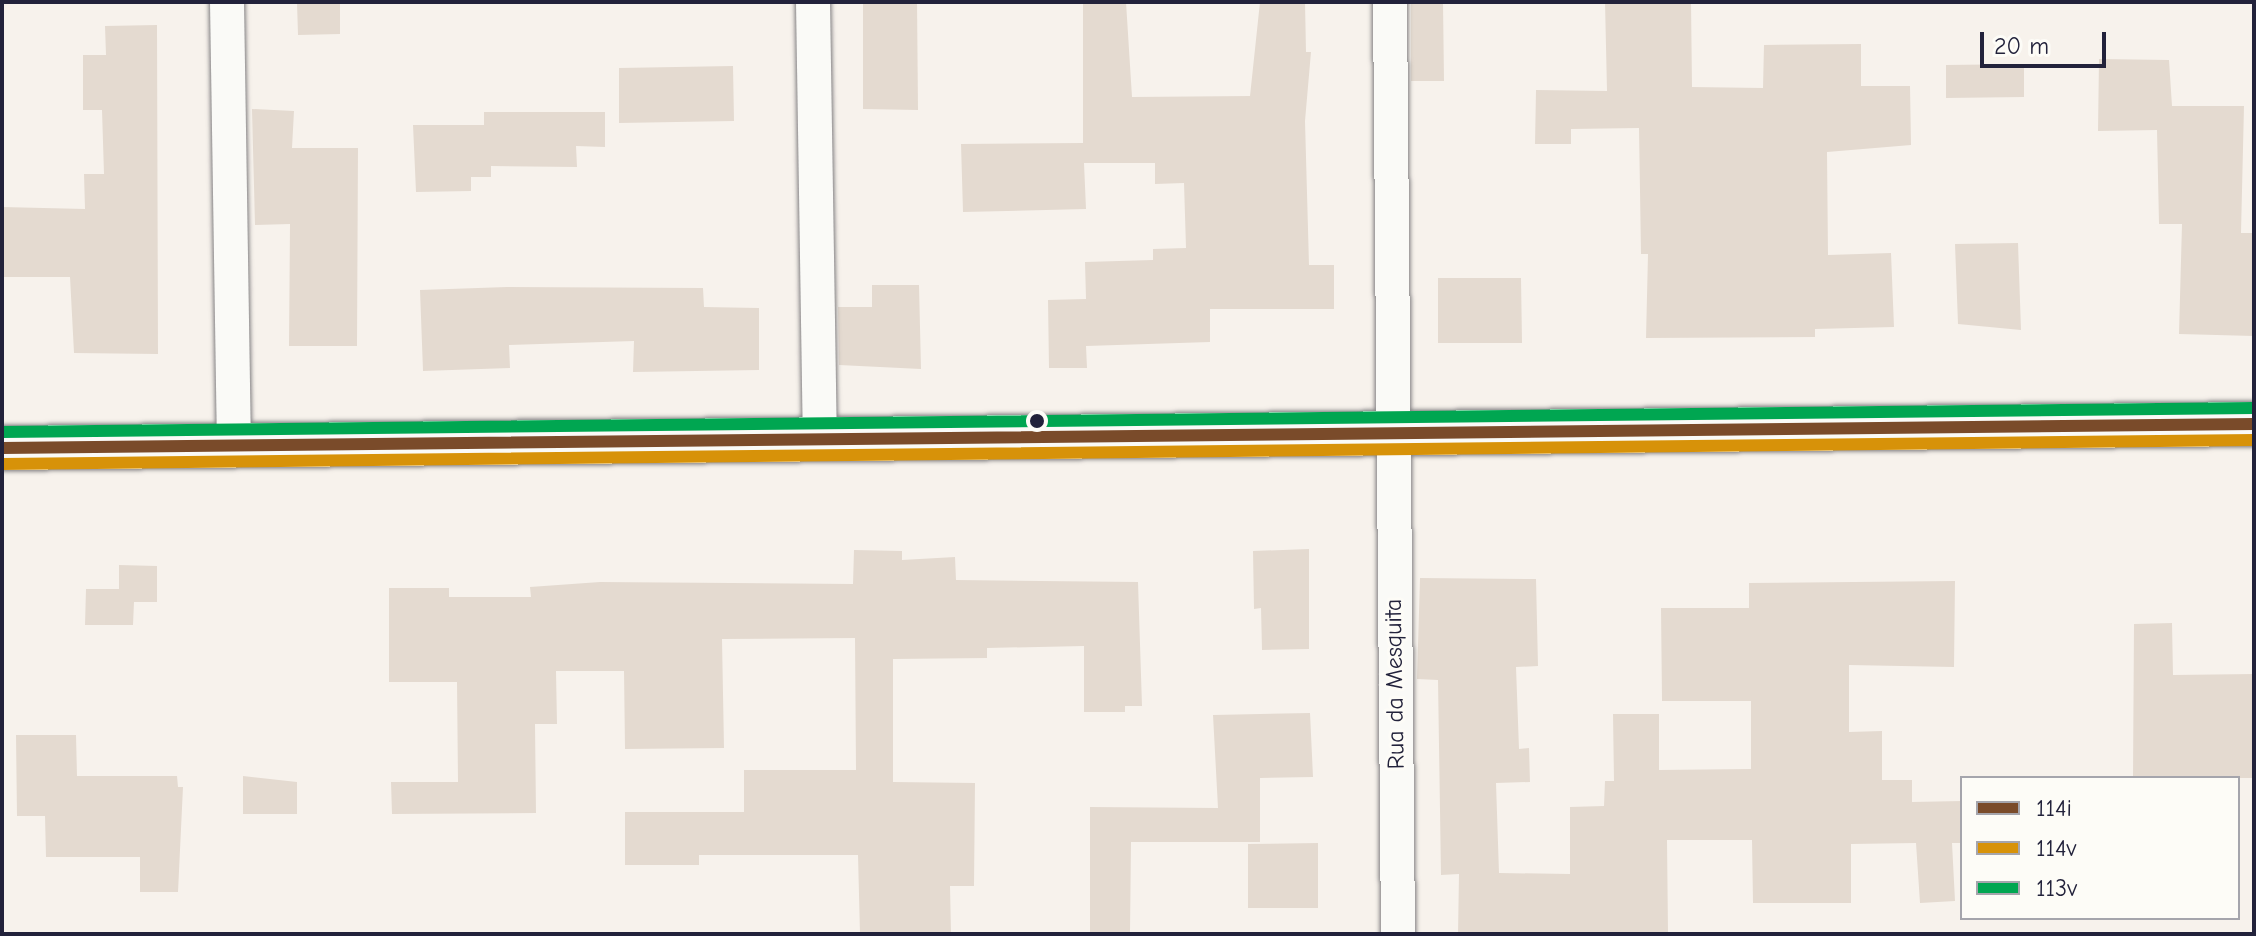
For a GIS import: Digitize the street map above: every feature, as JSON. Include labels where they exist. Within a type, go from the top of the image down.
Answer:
[{"type":"street","points":[[227,2],[234,447]]},
{"type":"street","points":[[813,2],[820,441]]},
{"type":"street","name":"Rua da Mesquita","points":[[1390,2],[1398,934]]},
{"type":"street","points":[[2,448],[2254,424]]},
{"type":"building","points":[[297,2],[340,2],[340,34],[298,35]]},
{"type":"building","points":[[863,2],[917,2],[918,110],[863,109]]},
{"type":"building","points":[[1083,2],[1126,2],[1132,97],[1250,96],[1260,2],[1305,2],[1306,52],[1311,52],[1305,121],[1309,265],[1334,265],[1334,309],[1210,309],[1210,342],[1086,346],[1087,368],[1049,368],[1048,300],[1086,299],[1085,262],[1153,260],[1153,249],[1186,248],[1184,183],[1155,184],[1155,163],[1084,163],[1086,209],[963,212],[961,144],[1083,143]]},
{"type":"building","points":[[1605,2],[1691,2],[1692,87],[1763,88],[1764,45],[1861,44],[1861,86],[1910,86],[1911,145],[1827,152],[1828,255],[1891,253],[1894,327],[1815,329],[1815,337],[1646,338],[1648,254],[1641,254],[1639,128],[1571,129],[1571,144],[1535,144],[1536,90],[1607,91]]},
{"type":"building","points":[[1411,3],[1443,3],[1444,81],[1411,81]]},
{"type":"building","points":[[157,25],[158,354],[74,353],[70,277],[2,277],[2,207],[85,209],[84,174],[104,174],[102,110],[83,110],[83,55],[106,55],[105,26]]},
{"type":"building","points":[[2099,59],[2169,60],[2172,106],[2244,106],[2241,233],[2254,233],[2254,336],[2179,334],[2182,224],[2159,224],[2157,130],[2098,131]]},
{"type":"building","points":[[2024,64],[2024,97],[1946,98],[1946,65]]},
{"type":"building","points":[[733,66],[734,121],[619,123],[619,68]]},
{"type":"building","points":[[252,109],[294,111],[292,148],[358,148],[357,346],[289,346],[290,224],[255,225]]},
{"type":"building","points":[[484,112],[605,112],[605,147],[576,146],[577,167],[491,166],[491,177],[471,177],[471,191],[416,192],[413,125],[484,125]]},
{"type":"building","points":[[2018,243],[2021,330],[1958,324],[1955,244]]},
{"type":"building","points":[[1438,278],[1521,278],[1522,343],[1438,343]]},
{"type":"building","points":[[872,285],[919,285],[921,369],[839,365],[838,307],[872,307]]},
{"type":"building","points":[[703,288],[704,307],[759,308],[759,370],[633,372],[634,341],[509,345],[510,368],[423,371],[420,290]]},
{"type":"building","points":[[1309,549],[1309,649],[1262,650],[1261,608],[1254,609],[1253,551]]},
{"type":"building","points":[[854,550],[902,551],[902,560],[955,557],[956,580],[1138,582],[1142,706],[1125,706],[1125,712],[1084,712],[1084,646],[987,648],[987,658],[893,659],[893,782],[975,783],[974,886],[950,886],[951,934],[860,934],[858,855],[699,855],[699,865],[625,865],[625,812],[744,812],[744,770],[856,770],[855,638],[722,639],[724,748],[625,749],[624,671],[556,671],[557,724],[535,724],[536,813],[392,814],[391,782],[458,782],[457,682],[389,682],[389,588],[449,588],[449,597],[531,597],[530,587],[600,582],[853,584]]},
{"type":"building","points":[[119,565],[157,566],[157,602],[134,602],[133,625],[85,625],[86,589],[119,589]]},
{"type":"building","points":[[1420,578],[1536,579],[1538,666],[1516,667],[1519,749],[1529,748],[1530,782],[1496,783],[1499,873],[1570,874],[1570,807],[1604,806],[1605,781],[1614,781],[1613,714],[1659,714],[1659,770],[1751,769],[1751,701],[1662,701],[1661,608],[1749,608],[1749,583],[1955,581],[1954,667],[1849,665],[1849,732],[1882,731],[1882,780],[1912,780],[1912,802],[1960,801],[1960,843],[1952,843],[1955,901],[1920,903],[1916,843],[1851,844],[1851,903],[1753,903],[1752,840],[1667,840],[1668,932],[1458,934],[1459,874],[1441,875],[1438,680],[1417,679]]},
{"type":"building","points":[[2172,623],[2173,675],[2254,674],[2254,778],[2133,776],[2134,624]]},
{"type":"building","points":[[1310,713],[1313,777],[1260,778],[1260,842],[1131,842],[1130,932],[1090,933],[1090,807],[1218,808],[1213,715]]},
{"type":"building","points":[[16,735],[76,735],[77,776],[177,776],[178,787],[183,787],[178,892],[140,892],[140,857],[46,857],[45,816],[17,816]]},
{"type":"building","points":[[243,776],[297,782],[297,814],[243,814]]},
{"type":"building","points":[[1318,843],[1318,908],[1248,908],[1248,844]]},
{"type":"transit line","name":"113v","points":[[2,432],[2254,408]]},
{"type":"transit line","name":"114i","points":[[2,448],[2254,424]]},
{"type":"transit line","name":"114v","points":[[2,464],[2254,440]]}]
